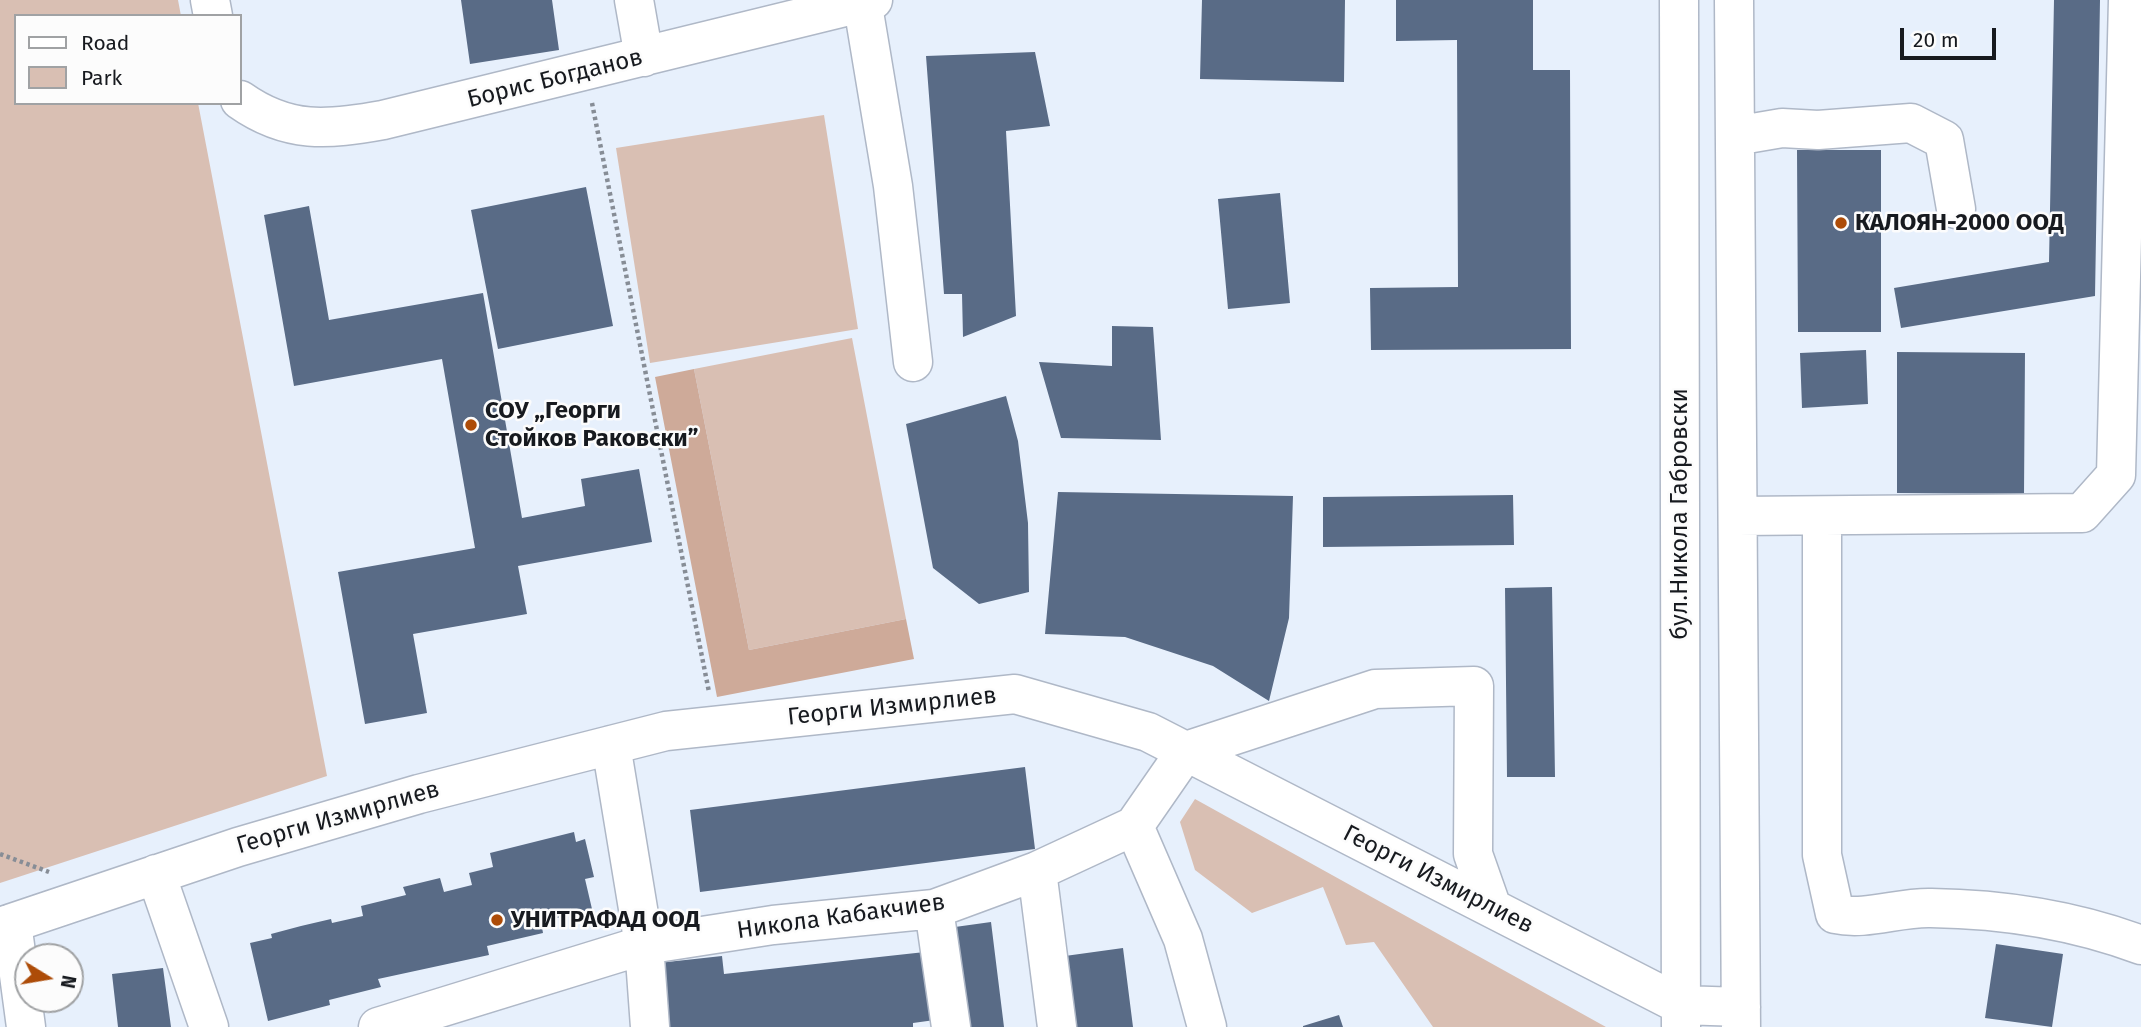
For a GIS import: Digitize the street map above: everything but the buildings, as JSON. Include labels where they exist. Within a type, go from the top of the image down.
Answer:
[{"type":"street","points":[[634,0],[644,57]]},
{"type":"street","name":"бул.Никола Габровски","points":[[1679,0],[1681,1016]]},
{"type":"street","points":[[1734,0],[1741,1017]]},
{"type":"street","points":[[1738,516],[2082,513],[2116,475],[2128,0]]},
{"type":"street","points":[[866,1],[893,186],[914,362]]},
{"type":"street","name":"Борис Богданов","points":[[242,101],[290,126],[343,127],[586,71],[866,1]]},
{"type":"street","points":[[1735,136],[1782,128],[1818,130],[1912,123],[1944,140],[1956,209]]},
{"type":"street","points":[[1822,516],[1822,855],[1835,914],[1853,918],[1927,908],[2004,912],[2103,931],[2141,945]]},
{"type":"street","points":[[1207,1027],[1183,939],[1134,826],[1186,751],[1375,690],[1474,686],[1473,854],[1492,908]]},
{"type":"street","name":"Георги Измирлиев","points":[[6,925],[238,847],[419,793],[666,731],[1015,694],[1148,732],[1492,908],[1681,1016],[1741,1017]]},
{"type":"street","points":[[611,745],[644,945],[650,1027]]},
{"type":"street","name":"Никола Кабакчиев","points":[[378,1027],[447,1016],[644,945],[773,925],[934,909],[1037,871],[1134,826]]},
{"type":"street","points":[[1037,871],[1057,1027]]},
{"type":"street","points":[[156,874],[209,1027]]},
{"type":"street","points":[[934,909],[951,1027]]},
{"type":"street","points":[[6,925],[26,1027]]},
{"type":"path","points":[[586,71],[716,726]]},
{"type":"green space","points":[[0,0],[178,0],[181,14],[14,14],[14,105],[198,105],[327,776],[0,883]]},
{"type":"green space","points":[[824,115],[858,329],[650,363],[616,148]]},
{"type":"green space","points":[[852,338],[906,619],[749,650],[694,369]]},
{"type":"green space","points":[[1195,799],[1606,1027],[1433,1027],[1374,942],[1346,945],[1323,887],[1252,913],[1195,870],[1180,822]]},
{"type":"shaded area","points":[[694,369],[749,650],[906,619],[914,659],[717,697],[655,377]]},
{"type":"place","name":"КАЛОЯН-2000 ООД","points":[[1841,223]]},
{"type":"place","name":"СОУ „Георги Стойков Раковски”","points":[[471,425]]},
{"type":"place","name":"УНИТРАФАД ООД","points":[[497,920]]}]
